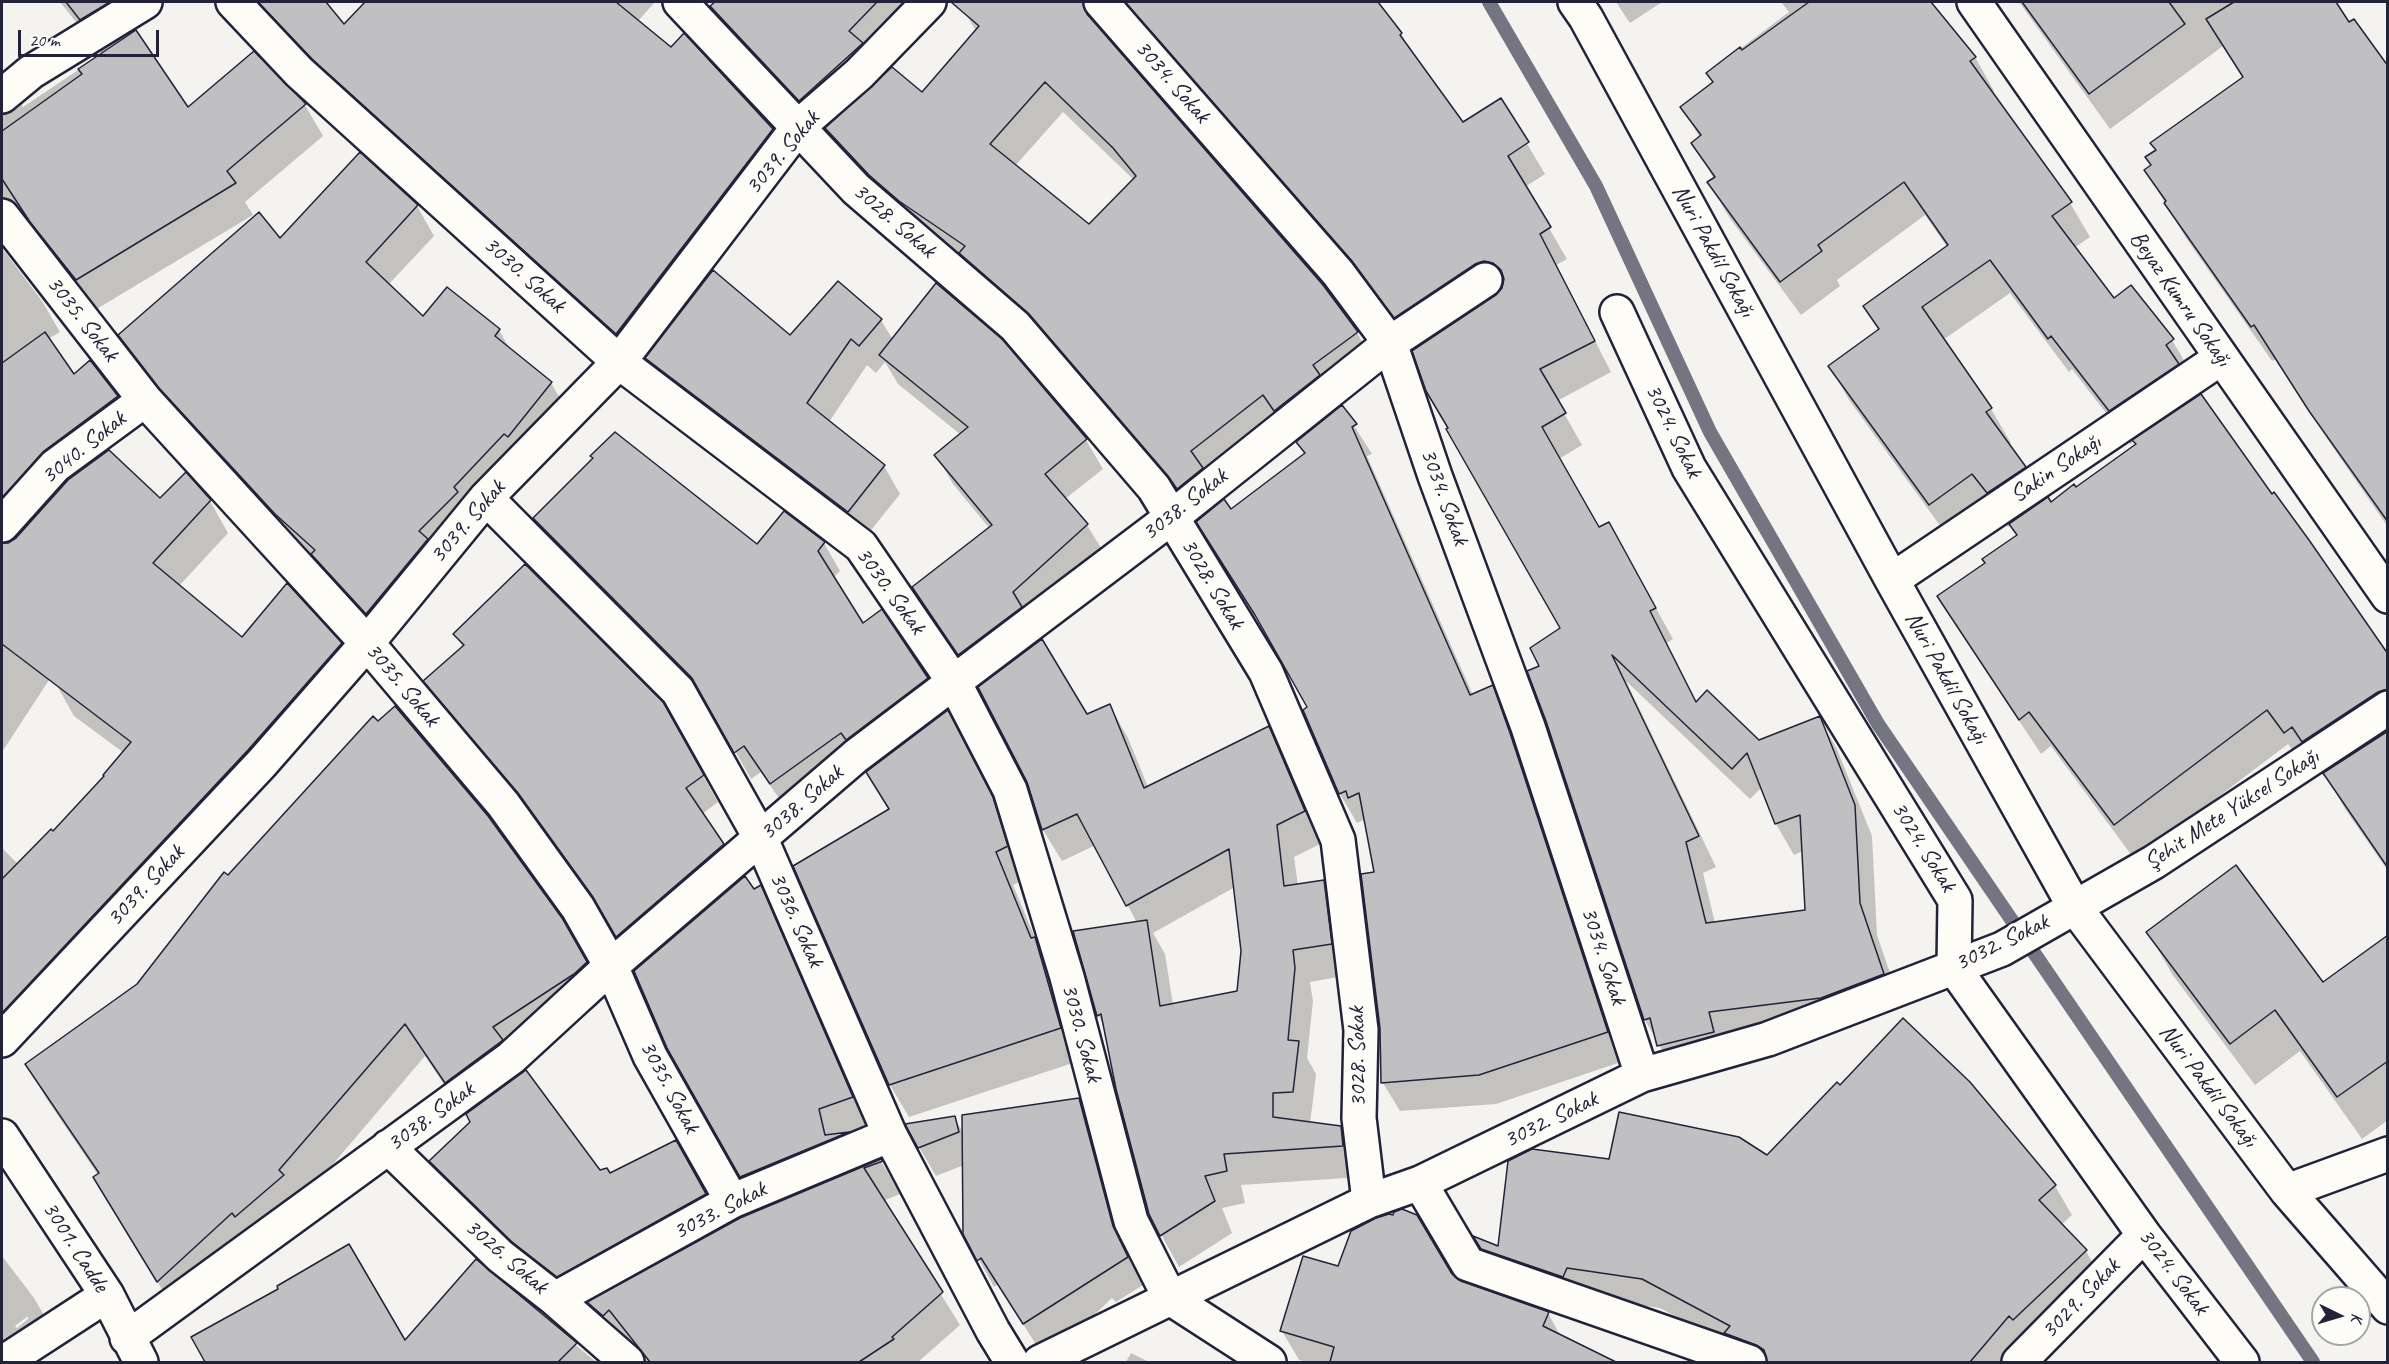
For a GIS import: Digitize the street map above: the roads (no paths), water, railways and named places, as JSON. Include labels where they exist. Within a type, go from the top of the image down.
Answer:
[{"type":"street","points":[[2,96],[31,72],[145,2]]},
{"type":"street","name":"3030. Sokak","points":[[233,2],[299,72],[619,362],[861,546],[954,682],[1010,790],[1067,977],[1131,1221],[1170,1298]]},
{"type":"street","name":"3028. Sokak","points":[[680,2],[856,189],[1015,326],[1154,488],[1266,672],[1338,840],[1361,1030],[1359,1118],[1370,1201]]},
{"type":"street","name":"3039. Sokak","points":[[2,1040],[262,764],[367,643],[486,498],[619,362],[799,126],[859,74],[929,2]]},
{"type":"street","name":"3034. Sokak","points":[[1101,2],[1338,273],[1390,343],[1435,476],[1528,727],[1642,1075]]},
{"type":"street","name":"Nuri Pakdil Sokağı","points":[[1575,2],[1586,18],[1892,580],[2074,906],[2287,1191],[2388,1307]]},
{"type":"street","name":"Beyaz Kumru Sokağı","points":[[1974,2],[2388,596]]},
{"type":"street","name":"3035. Sokak","points":[[2,216],[145,400],[367,643],[503,804],[578,908],[611,966],[650,1056],[732,1201]]},
{"type":"street","name":"3038. Sokak","points":[[134,1350],[388,1147],[511,1058],[611,966],[856,756],[1172,517],[1390,343],[1485,280]]},
{"type":"street","name":"3024. Sokak","points":[[1617,312],[1689,468],[1955,900],[1954,968],[2144,1235],[2242,1362]]},
{"type":"street","name":"Sakin Sokağı","points":[[1892,580],[2221,358]]},
{"type":"street","name":"3040. Sokak","points":[[2,525],[55,465],[145,400]]},
{"type":"street","name":"3036. Sokak","points":[[486,498],[678,691],[760,839],[890,1135],[1012,1362]]},
{"type":"street","name":"Şehit Mete Yüksel Sokağı","points":[[2074,906],[2154,862],[2388,708]]},
{"type":"street","name":"3032. Sokak","points":[[1040,1362],[1370,1201],[1420,1183],[1642,1075],[1768,1039],[1954,968],[2001,949],[2074,906]]},
{"type":"street","name":"3033. Sokak","points":[[555,1299],[732,1201],[890,1135]]},
{"type":"street","name":"3001. Cadde","points":[[2,1136],[107,1295],[134,1350]]},
{"type":"street","name":"3026. Sokak","points":[[388,1147],[500,1256],[555,1299],[621,1361]]},
{"type":"street","points":[[2287,1191],[2388,1154]]},
{"type":"street","points":[[1420,1183],[1468,1264],[1749,1362]]},
{"type":"street","name":"3029. Sokak","points":[[2019,1362],[2144,1235]]},
{"type":"street","points":[[4,1362],[107,1295]]},
{"type":"street","points":[[1170,1298],[1269,1362]]},
{"type":"waterway","points":[[1489,2],[1596,186],[1710,432],[1878,724],[2313,1362]]}]
